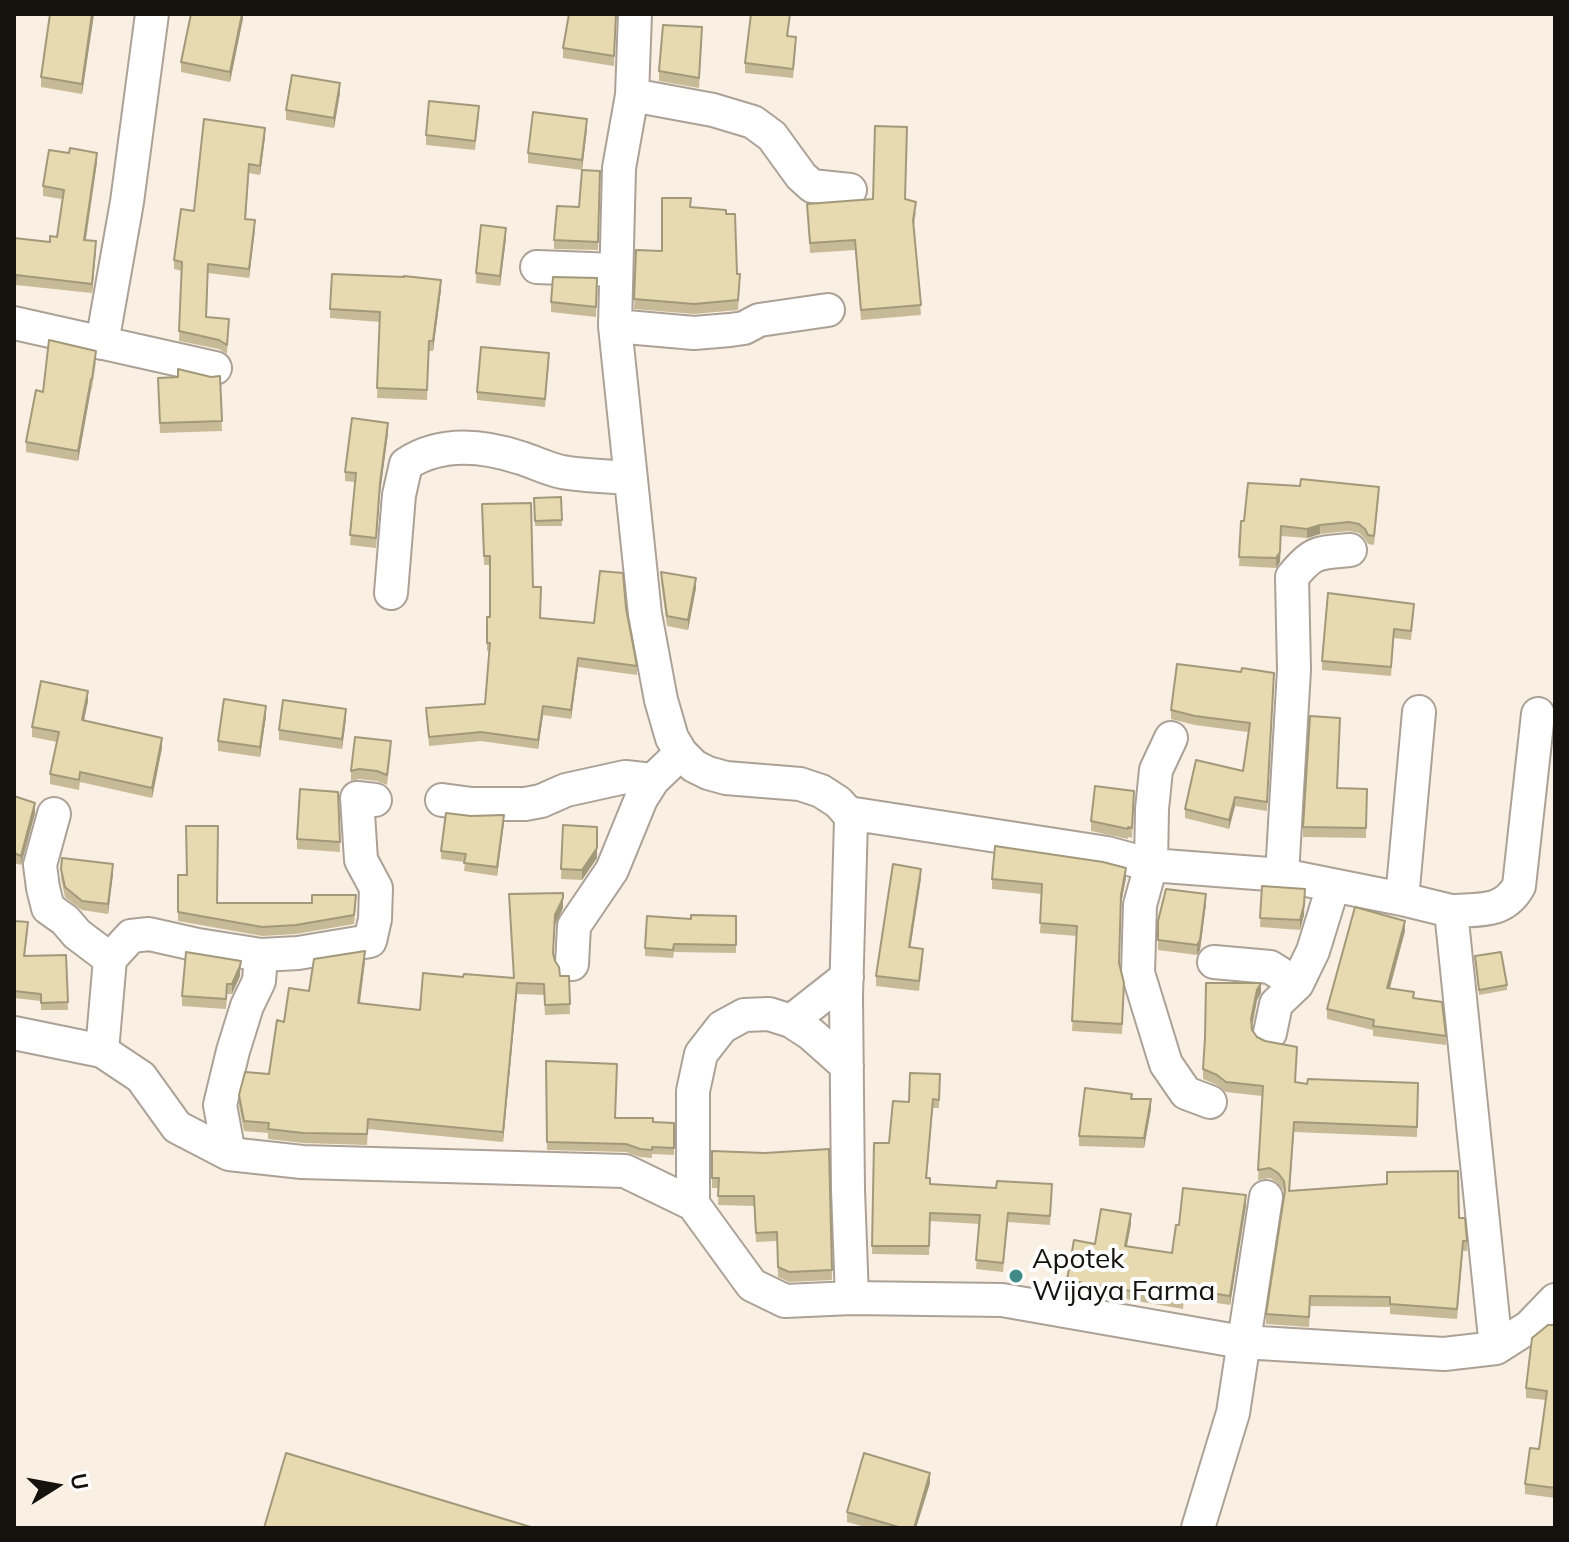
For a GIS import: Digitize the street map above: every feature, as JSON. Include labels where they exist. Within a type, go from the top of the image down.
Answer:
[{"type":"street","points":[[102,343],[127,202],[152,14]]},
{"type":"street","points":[[635,14],[632,95],[619,168],[615,326],[645,614],[661,700],[672,738],[681,753],[694,766],[726,778],[800,784],[821,791],[838,802],[851,820],[847,1066],[852,1298]]},
{"type":"street","points":[[632,95],[713,110],[753,122],[772,136],[812,186],[850,190]]},
{"type":"street","points":[[537,267],[616,270]]},
{"type":"street","points":[[615,326],[694,333],[730,330],[747,327],[759,320],[828,310]]},
{"type":"street","points":[[14,323],[215,368]]},
{"type":"street","points":[[391,593],[399,495],[406,464],[416,458],[434,451],[468,446],[517,456],[562,472],[631,478]]},
{"type":"street","points":[[1282,875],[1294,670],[1292,577],[1307,559],[1322,553],[1350,550]]},
{"type":"street","points":[[1402,899],[1419,712]]},
{"type":"street","points":[[848,813],[1107,853],[1151,865],[1282,875],[1451,911],[1496,908],[1512,897],[1519,886],[1538,714]]},
{"type":"street","points":[[1171,738],[1156,770],[1151,865],[1140,905],[1138,973],[1166,1064],[1186,1093],[1210,1102]]},
{"type":"street","points":[[572,964],[574,926],[612,870],[641,799],[653,780],[681,753]]},
{"type":"street","points":[[442,800],[472,804],[525,804],[566,790],[625,777],[653,780]]},
{"type":"street","points":[[102,1051],[110,959],[131,936],[149,934],[261,955],[298,953],[370,941],[375,919],[376,888],[361,860],[357,798],[375,800]]},
{"type":"street","points":[[54,814],[40,865],[48,908],[110,959]]},
{"type":"street","points":[[1270,1033],[1276,1004],[1297,984],[1313,951],[1333,886]]},
{"type":"street","points":[[1451,911],[1496,1348]]},
{"type":"street","points":[[229,1154],[220,1105],[247,1006],[259,981],[261,955]]},
{"type":"street","points":[[1214,962],[1270,967],[1297,984]]},
{"type":"street","points":[[791,1021],[847,977]]},
{"type":"street","points":[[693,1204],[693,1091],[701,1054],[722,1027],[744,1015],[769,1014],[791,1021],[811,1034],[847,1066]]},
{"type":"street","points":[[14,1033],[102,1051],[141,1077],[177,1127],[229,1154],[302,1162],[625,1171],[693,1204],[752,1285],[785,1301],[852,1298],[1002,1300],[1242,1342],[1444,1354],[1496,1348],[1529,1327],[1555,1300]]},
{"type":"street","points":[[1198,1528],[1233,1413],[1266,1197]]},
{"type":"building","points":[[50,14],[92,14],[82,84],[41,77]]},
{"type":"building","points":[[191,14],[242,14],[230,72],[181,62]]},
{"type":"building","points":[[569,14],[616,14],[614,56],[563,48]]},
{"type":"building","points":[[751,14],[790,14],[787,36],[796,37],[793,69],[745,63]]},
{"type":"building","points":[[663,25],[702,27],[699,78],[659,71]]},
{"type":"building","points":[[292,75],[340,83],[334,118],[286,110]]},
{"type":"building","points":[[429,101],[479,106],[475,141],[426,135]]},
{"type":"building","points":[[533,112],[587,119],[582,160],[528,153]]},
{"type":"building","points":[[204,119],[265,128],[260,166],[249,164],[245,219],[255,220],[249,269],[208,264],[206,317],[229,319],[227,345],[219,340],[179,331],[182,262],[174,260],[181,209],[194,211]]},
{"type":"building","points":[[875,126],[907,127],[905,199],[916,202],[913,220],[921,305],[861,310],[855,240],[810,243],[807,204],[873,199]]},
{"type":"building","points":[[70,148],[97,153],[84,240],[96,241],[92,284],[16,275],[14,290],[14,238],[50,242],[50,236],[57,237],[64,190],[43,186],[49,150],[69,153]]},
{"type":"building","points":[[582,170],[600,171],[598,242],[554,240],[557,206],[579,207]]},
{"type":"building","points":[[662,198],[691,198],[690,207],[726,210],[726,214],[735,214],[737,274],[740,274],[738,300],[694,304],[634,299],[636,250],[662,251]]},
{"type":"building","points":[[481,225],[506,228],[500,276],[476,273]]},
{"type":"building","points":[[332,274],[441,280],[433,341],[429,341],[427,390],[377,388],[380,312],[330,309]]},
{"type":"building","points":[[553,277],[597,278],[596,307],[551,302]]},
{"type":"building","points":[[49,340],[96,351],[78,451],[26,442],[36,390],[43,392]]},
{"type":"building","points":[[481,347],[549,353],[545,399],[477,392]]},
{"type":"building","points":[[178,369],[211,377],[220,376],[222,421],[160,423],[158,378],[178,377]]},
{"type":"building","points":[[352,418],[388,423],[376,538],[350,535],[356,473],[345,472]]},
{"type":"building","points":[[1301,479],[1379,487],[1374,536],[1368,535],[1359,524],[1349,522],[1307,529],[1281,526],[1280,552],[1276,558],[1239,557],[1248,483],[1300,486]]},
{"type":"building","points":[[561,497],[562,520],[535,521],[534,498]]},
{"type":"building","points":[[531,503],[533,587],[541,587],[540,618],[594,623],[600,571],[623,573],[637,666],[578,658],[571,710],[543,706],[538,740],[481,732],[429,737],[426,708],[485,704],[490,643],[487,643],[487,617],[490,617],[490,556],[484,556],[482,504]]},
{"type":"building","points":[[661,572],[696,578],[688,620],[667,616]]},
{"type":"building","points":[[1328,593],[1414,604],[1411,631],[1394,629],[1391,667],[1322,661]]},
{"type":"building","points":[[1177,664],[1274,673],[1267,802],[1235,797],[1229,820],[1185,809],[1196,760],[1243,771],[1250,723],[1171,710]]},
{"type":"building","points":[[41,681],[88,691],[82,720],[162,738],[152,788],[80,772],[79,780],[50,774],[59,732],[32,727]]},
{"type":"building","points":[[224,699],[266,706],[260,747],[218,741]]},
{"type":"building","points":[[283,700],[346,709],[342,739],[279,730]]},
{"type":"building","points":[[1310,716],[1340,718],[1337,788],[1367,789],[1366,828],[1303,827]]},
{"type":"building","points":[[355,737],[391,741],[387,775],[359,769],[351,771]]},
{"type":"building","points":[[1095,786],[1134,791],[1132,828],[1091,821]]},
{"type":"building","points":[[300,789],[338,792],[340,842],[297,839]]},
{"type":"building","points":[[14,796],[35,803],[21,856],[14,853]]},
{"type":"building","points":[[446,813],[504,815],[497,867],[464,863],[466,854],[441,851]]},
{"type":"building","points":[[563,825],[597,827],[597,848],[582,870],[561,869]]},
{"type":"building","points":[[186,826],[218,826],[217,903],[312,903],[312,895],[356,895],[354,915],[296,925],[262,927],[178,912],[178,875],[187,875]]},
{"type":"building","points":[[995,846],[1126,868],[1121,895],[1119,963],[1124,983],[1122,1024],[1072,1021],[1077,926],[1040,923],[1042,884],[992,879]]},
{"type":"building","points":[[62,858],[113,864],[108,904],[82,901],[65,887]]},
{"type":"building","points":[[893,864],[921,869],[909,947],[923,949],[919,981],[876,976]]},
{"type":"building","points":[[1262,886],[1305,889],[1300,920],[1260,918]]},
{"type":"building","points":[[1166,889],[1206,894],[1197,945],[1158,940],[1158,921]]},
{"type":"building","points":[[563,893],[555,915],[553,953],[560,976],[569,976],[570,1004],[545,1005],[544,984],[517,983],[503,1132],[368,1119],[367,1134],[303,1133],[268,1129],[269,1123],[244,1121],[239,1095],[245,1072],[269,1074],[277,1020],[284,1022],[289,988],[309,991],[314,959],[365,951],[358,1003],[420,1010],[423,973],[514,978],[509,894]]},
{"type":"building","points":[[1355,907],[1405,921],[1387,988],[1414,992],[1413,998],[1442,1002],[1446,1036],[1373,1026],[1374,1020],[1327,1009]]},
{"type":"building","points":[[691,915],[736,916],[736,945],[674,944],[673,950],[645,948],[647,916],[691,919]]},
{"type":"building","points":[[14,921],[28,922],[24,956],[66,955],[68,1002],[41,1003],[41,994],[14,991]]},
{"type":"building","points":[[186,952],[241,961],[232,984],[227,984],[226,999],[182,996]]},
{"type":"building","points":[[1501,952],[1507,985],[1479,990],[1475,956]]},
{"type":"building","points":[[1206,983],[1261,983],[1251,1019],[1252,1030],[1265,1041],[1297,1047],[1295,1082],[1307,1084],[1308,1079],[1418,1083],[1417,1127],[1294,1122],[1289,1191],[1387,1184],[1387,1172],[1458,1171],[1459,1218],[1465,1218],[1467,1241],[1463,1241],[1457,1309],[1390,1304],[1390,1297],[1310,1296],[1309,1317],[1266,1314],[1284,1181],[1270,1168],[1258,1170],[1263,1086],[1226,1082],[1203,1069]]},
{"type":"building","points":[[546,1061],[617,1064],[615,1118],[653,1118],[653,1122],[674,1123],[674,1148],[652,1147],[652,1150],[626,1144],[547,1142]]},
{"type":"building","points":[[910,1073],[940,1074],[939,1100],[933,1099],[926,1178],[930,1178],[930,1184],[996,1188],[997,1181],[1052,1184],[1050,1216],[1008,1213],[1003,1263],[976,1260],[980,1215],[930,1213],[929,1246],[872,1246],[874,1143],[889,1143],[893,1101],[909,1102]]},
{"type":"building","points":[[1085,1088],[1132,1094],[1131,1099],[1151,1099],[1144,1138],[1079,1136]]},
{"type":"building","points":[[829,1149],[832,1270],[789,1272],[778,1267],[777,1232],[756,1233],[754,1196],[718,1196],[719,1178],[712,1178],[712,1151],[765,1153]]},
{"type":"building","points":[[1183,1188],[1246,1195],[1230,1296],[1184,1289],[1183,1300],[1067,1280],[1074,1240],[1095,1244],[1101,1209],[1131,1214],[1125,1246],[1172,1253]]},
{"type":"building","points":[[1548,1325],[1555,1325],[1555,1488],[1525,1484],[1530,1448],[1539,1449],[1547,1391],[1526,1388],[1532,1338]]},
{"type":"building","points":[[286,1453],[534,1528],[264,1528]]},
{"type":"building","points":[[864,1453],[930,1473],[914,1528],[902,1528],[847,1512]]},
{"type":"place","name":"Apotek Wijaya Farma","points":[[1016,1276]]}]
